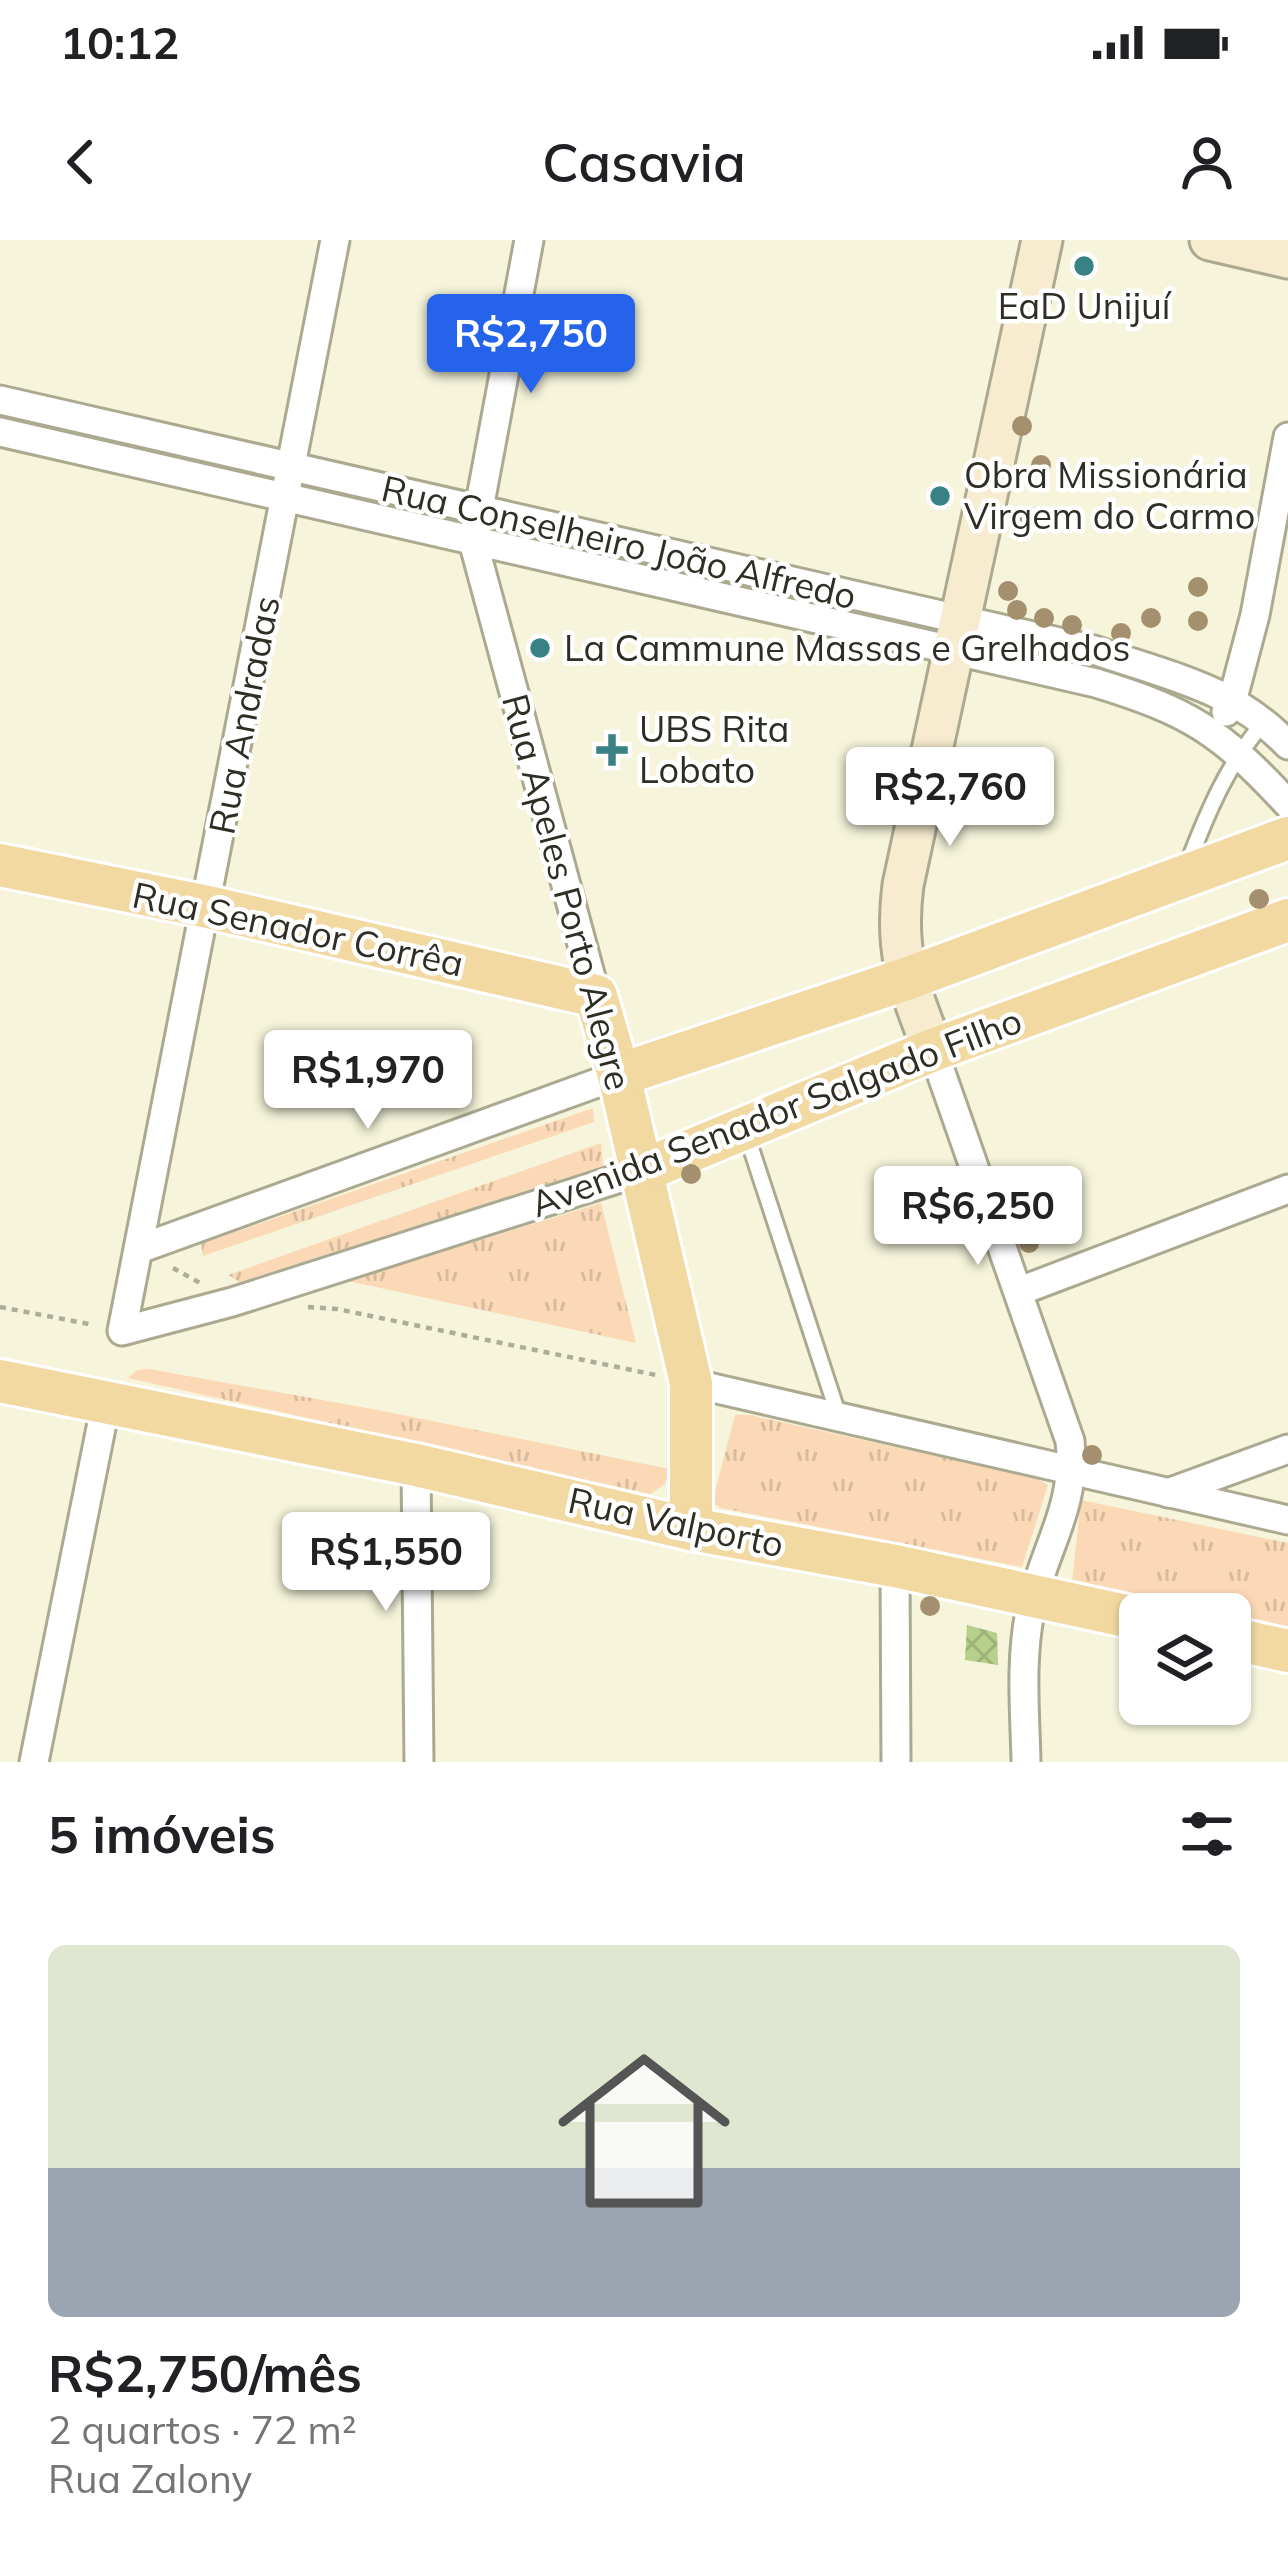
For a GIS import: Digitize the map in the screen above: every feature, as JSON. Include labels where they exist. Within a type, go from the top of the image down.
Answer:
[{"type":"main road","points":[[619,1075],[906,979],[1288,838]]},
{"type":"main road","name":"Rua Senador Corrêa","points":[[0,865],[596,996]]},
{"type":"main road","name":"Avenida Senador Salgado Filho","points":[[642,1171],[933,1050],[1288,920]]},
{"type":"main road","name":"Rua Apeles Porto Alegre","points":[[596,996],[691,1383],[691,1528]]},
{"type":"main road","name":"Rua Valporto","points":[[0,1381],[1119,1615]]},
{"type":"main road","points":[[1251,1643],[1288,1651]]},
{"type":"street","name":"Rua Andradas","points":[[122,1331],[208,908],[334,240]]},
{"type":"street","points":[[473,541],[529,240]]},
{"type":"street","points":[[1026,1762],[1024,1672],[1033,1597],[1066,1507],[1073,1474],[1070,1441],[906,979],[898,928],[903,885],[1042,240]]},
{"type":"street","points":[[1210,240],[1288,258]]},
{"type":"street","name":"Rua Conselheiro João Alfredo","points":[[0,400],[834,592],[1137,695],[1215,732],[1288,804]]},
{"type":"street","points":[[12,435],[31,407]]},
{"type":"street","points":[[135,463],[141,434]]},
{"type":"street","name":"Rua Conselheiro João Alfredo","points":[[12,435],[828,623],[1094,650],[1233,698],[1288,745]]},
{"type":"street","points":[[1215,732],[1233,698],[1255,615],[1288,437]]},
{"type":"street","points":[[394,523],[401,494]]},
{"type":"street","name":"Rua Apeles Porto Alegre","points":[[473,541],[596,996]]},
{"type":"street","points":[[632,578],[639,547]]},
{"type":"street","points":[[828,623],[834,592]]},
{"type":"street","points":[[139,1249],[619,1075]]},
{"type":"street","name":"Avenida Senador Salgado Filho","points":[[122,1331],[232,1302],[642,1171]]},
{"type":"street","points":[[1020,1292],[1288,1189]]},
{"type":"street","points":[[691,1383],[1288,1520]]},
{"type":"street","points":[[34,1762],[106,1403]]},
{"type":"street","points":[[1167,1493],[1288,1449]]},
{"type":"street","points":[[416,1465],[419,1762]]},
{"type":"street","points":[[895,1566],[896,1762]]},
{"type":"lane","points":[[1184,875],[1212,802],[1239,751],[1265,722]]},
{"type":"lane","points":[[745,1131],[839,1418]]},
{"type":"path","points":[[139,1249],[232,1302]]},
{"type":"path","points":[[295,1306],[337,1310],[691,1383]]},
{"type":"path","points":[[0,1307],[122,1331]]},
{"type":"green space","points":[[593,1108],[594,1122],[203,1256],[201,1244]]},
{"type":"green space","points":[[601,1143],[603,1166],[240,1282],[228,1275]]},
{"type":"green space","points":[[601,1203],[636,1343],[348,1281]]},
{"type":"green space","points":[[137,1370],[670,1469],[665,1484],[650,1494],[128,1378]]},
{"type":"green space","points":[[735,1415],[1036,1478],[1048,1485],[1022,1567],[721,1508],[712,1503]]},
{"type":"green space","points":[[1081,1500],[1288,1543],[1288,1627],[1251,1619],[1251,1593],[1128,1593],[1072,1581]]},
{"type":"building","points":[[967,1625],[997,1633],[998,1665],[965,1660]]},
{"type":"place","name":"EaD Unijuí","points":[[1084,266]]},
{"type":"place","name":"Obra Missionária Virgem do Carmo","points":[[940,496]]},
{"type":"place","name":"La Cammune Massas e Grelhados","points":[[540,648]]},
{"type":"place","name":"UBS Rita Lobato","points":[[612,750]]}]
